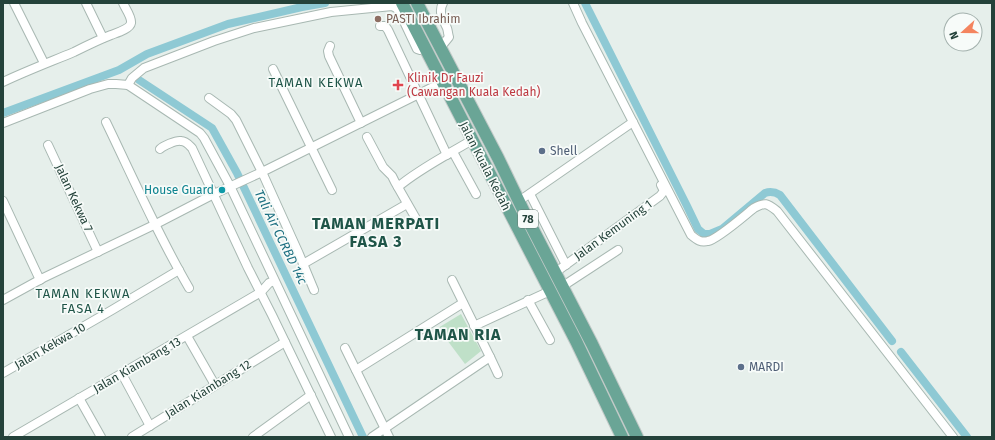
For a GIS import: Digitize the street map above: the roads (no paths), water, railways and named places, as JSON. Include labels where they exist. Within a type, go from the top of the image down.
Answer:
[{"type":"main road","name":"Jalan Kuala Kedah","points":[[417,3],[596,350],[637,437]]},
{"type":"main road","name":"Jalan Kuala Kedah","points":[[403,6],[576,341],[622,437]]},
{"type":"main road","points":[[511,186],[516,205],[555,284],[556,288],[550,291]]},
{"type":"street","points":[[14,3],[44,63]]},
{"type":"street","points":[[86,3],[103,38]]},
{"type":"street","points":[[3,82],[44,63],[126,29],[130,26],[131,18],[123,3]]},
{"type":"street","points":[[440,48],[449,37],[441,13],[441,7],[444,3]]},
{"type":"street","points":[[573,3],[691,236],[698,241],[703,242],[714,240],[754,208],[761,204],[768,204],[777,211],[953,437]]},
{"type":"street","points":[[128,85],[132,78],[144,68],[214,41],[254,28],[331,12],[392,6],[399,10],[418,49],[420,50],[424,48]]},
{"type":"street","points":[[380,26],[385,26],[388,30],[418,94],[450,154],[476,194]]},
{"type":"street","points":[[330,46],[328,51],[329,56],[360,123]]},
{"type":"street","points":[[273,68],[332,190]]},
{"type":"street","points":[[3,300],[40,280],[214,194],[312,148],[443,82]]},
{"type":"street","points":[[3,123],[90,89],[108,84],[116,84],[128,85],[200,133],[233,185],[274,281],[350,437]]},
{"type":"street","points":[[209,98],[231,114],[236,120],[262,172],[314,290]]},
{"type":"street","points":[[106,122],[189,288]]},
{"type":"street","points":[[519,201],[633,122]]},
{"type":"street","points":[[367,137],[383,167],[392,176],[419,224]]},
{"type":"street","points":[[398,187],[472,140]]},
{"type":"street","points":[[160,149],[181,141],[192,148],[248,268],[331,437]]},
{"type":"street","name":"Jalan Kekwa 7","points":[[48,144],[98,252]]},
{"type":"street","name":"Jalan Kemuning 1","points":[[556,272],[660,196],[664,191],[661,185]]},
{"type":"street","points":[[530,194],[566,265]]},
{"type":"street","points":[[3,201],[40,280]]},
{"type":"street","points":[[303,264],[408,204]]},
{"type":"street","points":[[563,286],[618,250]]},
{"type":"street","name":"Jalan Kekwa 10","points":[[3,373],[179,270]]},
{"type":"street","points":[[452,280],[498,374]]},
{"type":"street","name":"Jalan Kiambang 13","points":[[13,437],[187,336],[260,292],[269,283],[274,281]]},
{"type":"street","points":[[474,326],[550,291]]},
{"type":"street","points":[[528,300],[550,340]]},
{"type":"street","points":[[356,370],[463,303]]},
{"type":"street","points":[[187,336],[215,385]]},
{"type":"street","name":"Jalan Kiambang 12","points":[[132,437],[285,342]]},
{"type":"street","points":[[345,348],[389,437]]},
{"type":"street","points":[[372,437],[490,357]]},
{"type":"street","points":[[122,374],[150,426]]},
{"type":"street","points":[[253,437],[311,395]]},
{"type":"street","points":[[79,398],[101,437]]},
{"type":"waterway","points":[[3,113],[119,70],[147,54],[228,24],[325,3]]},
{"type":"waterway","points":[[585,3],[698,229],[704,234],[710,234],[722,229],[765,193],[773,192],[780,195],[892,341]]},
{"type":"waterway","name":"Tali Air CCRBD 14c","points":[[139,80],[212,128],[237,173],[363,437]]},
{"type":"waterway","points":[[901,352],[967,437]]},
{"type":"place","name":"PASTI Ibrahim","points":[[378,19]]},
{"type":"place","name":"Klinik Dr Fauzi (Cawangan Kuala Kedah)","points":[[398,85]]},
{"type":"place","name":"Shell","points":[[542,151]]},
{"type":"place","name":"House Guard","points":[[222,190]]},
{"type":"place","name":"MARDI","points":[[741,367]]},
{"type":"district","name":"TAMAN KEKWA","points":[[316,82]]},
{"type":"district","name":"TAMAN MERPATI FASA 3","points":[[376,232]]},
{"type":"district","name":"TAMAN KEKWA FASA 4","points":[[83,300]]},
{"type":"district","name":"TAMAN RIA","points":[[458,334]]}]
